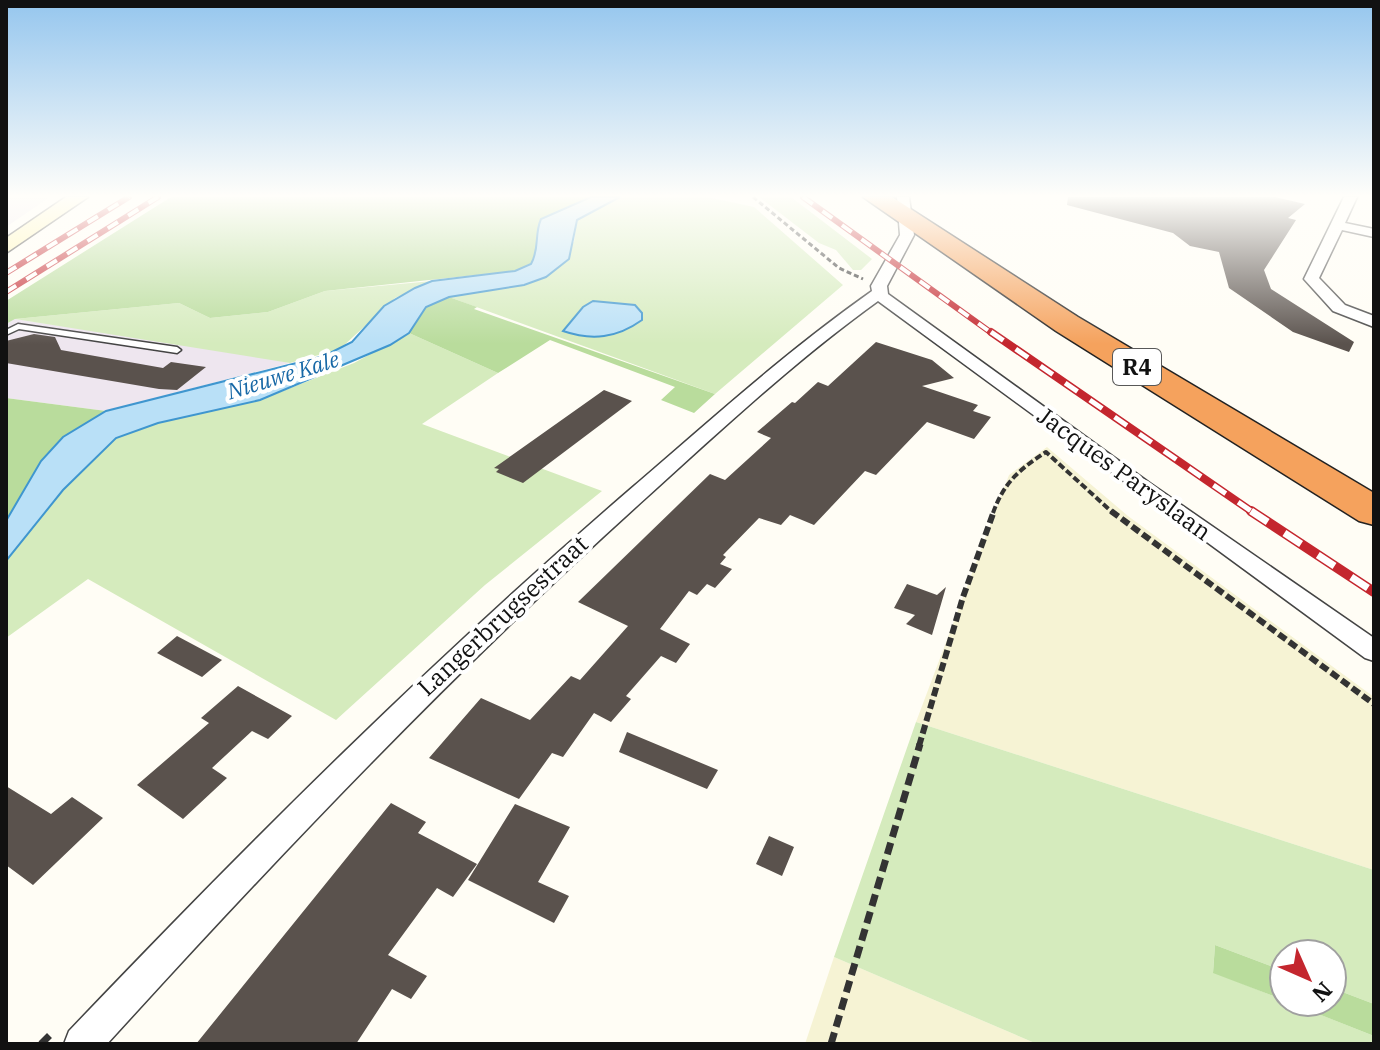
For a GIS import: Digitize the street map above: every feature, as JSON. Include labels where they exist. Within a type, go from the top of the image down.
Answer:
[{"type":"highway","name":"R4","points":[[948,246],[1107,349],[1374,511]]},
{"type":"highway","name":"R4","points":[[960,246],[1080,311],[1374,487]]},
{"type":"street","name":"Langerbrugsestraat","points":[[82,1044],[356,755],[466,648],[572,549],[835,323],[880,289],[893,246]]},
{"type":"street","points":[[1328,246],[1311,279],[1339,308],[1374,322]]},
{"type":"street","name":"Jacques Paryslaan","points":[[880,289],[881,296],[1118,471],[1374,651]]},
{"type":"lane","points":[[6,333],[18,326],[177,350]]},
{"type":"path","points":[[812,246],[839,268],[880,289]]},
{"type":"path","points":[[831,1044],[963,597],[1000,493],[1014,473],[1046,452],[1103,505],[1374,704]]},
{"type":"shaded area","points":[[15,319],[244,353],[290,363],[106,411],[6,398],[6,324]]},
{"type":"shaded area","points":[[1047,447],[1128,516],[1374,697],[1374,870],[916,722],[1009,475]]},
{"type":"shaded area","points":[[834,957],[1037,1044],[805,1044]]},
{"type":"green space","points":[[93,246],[538,246],[539,249],[531,264],[515,271],[325,291],[268,312],[210,318],[179,303],[15,319],[6,324],[6,301]]},
{"type":"green space","points":[[566,246],[798,246],[843,285],[715,394],[449,297],[479,292]]},
{"type":"green space","points":[[826,246],[855,246],[872,259],[861,270],[853,270],[836,250]]},
{"type":"green space","points":[[432,281],[395,298],[340,349],[290,363],[15,319],[179,303],[210,318],[268,312],[325,291]]},
{"type":"green space","points":[[449,297],[477,307],[474,309],[715,394],[694,413],[661,400],[675,387],[550,340],[498,373],[409,333],[426,307]]},
{"type":"green space","points":[[409,333],[498,373],[422,424],[602,491],[485,585],[336,720],[88,579],[6,638],[6,561],[63,490],[116,438],[158,423],[260,400],[354,363]]},
{"type":"green space","points":[[6,398],[106,411],[63,437],[41,461],[6,521]]},
{"type":"green space","points":[[916,722],[1374,870],[1374,1004],[1348,994],[1348,938],[1268,938],[1268,965],[1215,945],[1213,972],[1268,994],[1268,1018],[1329,1018],[1374,1036],[1374,1044],[1037,1044],[834,957]]},
{"type":"green space","points":[[1215,945],[1268,965],[1268,994],[1213,973]]},
{"type":"green space","points":[[1348,994],[1374,1004],[1374,1036],[1328,1018],[1348,1018]]},
{"type":"water","name":"Nieuwe Kale","points":[[536,246],[572,246],[569,259],[546,277],[524,285],[449,297],[426,307],[409,333],[390,345],[260,400],[158,423],[116,438],[63,490],[6,561],[6,521],[41,461],[63,437],[106,411],[324,356],[352,342],[384,306],[415,288],[432,281],[515,271],[531,264]]},
{"type":"water","points":[[593,301],[635,305],[642,313],[642,320],[623,331],[604,336],[584,336],[563,331],[583,307]]},
{"type":"building","points":[[1190,246],[1279,246],[1264,270],[1271,289],[1354,342],[1349,352],[1293,332],[1229,288],[1219,252]]},
{"type":"building","points":[[34,334],[55,337],[61,350],[163,368],[171,362],[206,367],[177,390],[6,363],[6,341]]},
{"type":"building","points":[[876,342],[932,360],[954,378],[922,386],[978,405],[973,411],[991,417],[974,439],[927,422],[876,475],[865,471],[814,525],[790,515],[781,525],[759,518],[723,555],[726,557],[720,564],[732,569],[715,588],[707,584],[697,595],[689,591],[660,629],[690,644],[676,663],[661,656],[626,696],[631,699],[611,722],[594,713],[563,757],[552,753],[519,799],[429,758],[481,698],[530,720],[571,676],[580,680],[628,626],[578,602],[710,474],[725,480],[771,438],[757,432],[818,382],[828,386]]},
{"type":"building","points":[[604,390],[632,401],[523,483],[496,472],[499,469],[494,468]]},
{"type":"building","points":[[907,584],[937,595],[946,587],[932,635],[906,624],[915,615],[894,608]]},
{"type":"building","points":[[177,636],[222,660],[202,677],[157,653]]},
{"type":"building","points":[[238,686],[292,716],[268,739],[252,731],[212,768],[227,778],[183,819],[137,785],[209,723],[201,718]]},
{"type":"building","points":[[627,732],[718,770],[707,789],[619,752]]},
{"type":"building","points":[[6,786],[51,814],[72,797],[103,818],[33,885],[6,865]]},
{"type":"building","points":[[391,803],[426,822],[418,833],[477,864],[453,897],[437,888],[388,955],[427,976],[411,999],[392,989],[356,1044],[196,1044]]},
{"type":"building","points":[[515,804],[570,827],[538,882],[569,896],[554,923],[468,880]]},
{"type":"building","points":[[769,836],[794,847],[782,876],[756,864]]},
{"type":"railway","points":[[6,273],[50,246]]},
{"type":"railway","points":[[6,292],[80,246]]},
{"type":"railway","points":[[871,246],[993,334]]},
{"type":"railway","points":[[991,332],[1253,512]]},
{"type":"railway","points":[[1253,512],[1374,592]]}]
